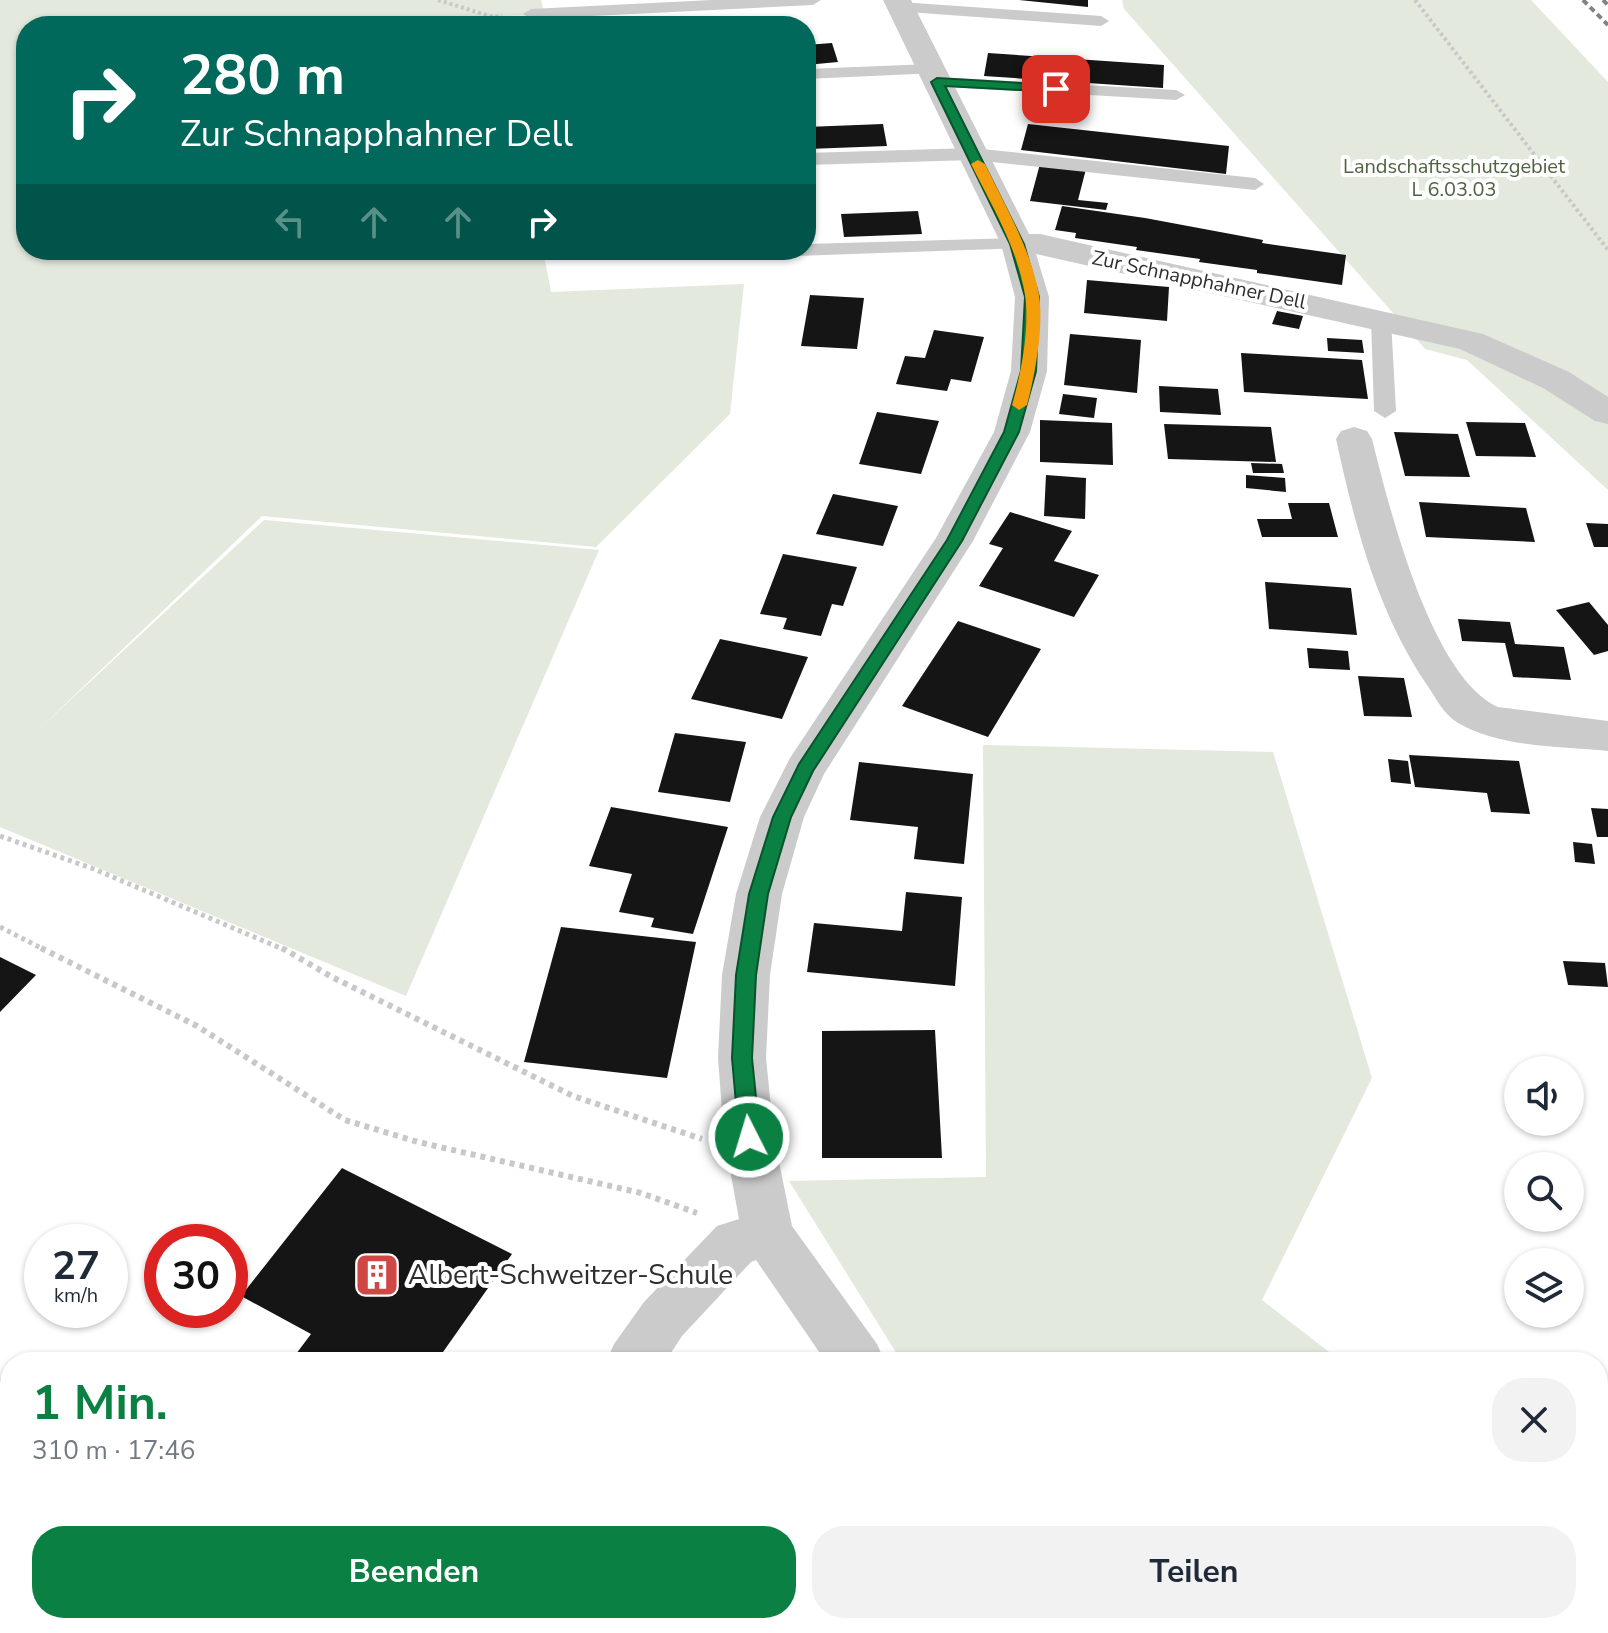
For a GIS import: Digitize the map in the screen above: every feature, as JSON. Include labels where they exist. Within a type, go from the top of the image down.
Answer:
[{"type":"street","points":[[849,1352],[752,1239],[752,1155],[742,1058],[746,975],[759,894],[782,817],[805,769],[954,541],[1012,432],[1029,371],[1032,297],[1017,244],[899,3]]},
{"type":"street","name":"Zur Schnapphahner Dell","points":[[1017,244],[1040,244],[1471,341],[1556,380],[1608,413]]},
{"type":"street","points":[[1354,439],[1371,516],[1403,601],[1436,668],[1470,712],[1509,724],[1608,736]]},
{"type":"street","points":[[640,1352],[663,1319],[752,1239]]},
{"type":"lane","points":[[531,14],[813,0]]},
{"type":"lane","points":[[899,3],[1101,21]]},
{"type":"lane","points":[[816,74],[934,75],[1176,95]]},
{"type":"lane","points":[[816,159],[973,154],[1255,184]]},
{"type":"lane","name":"Zur Schnapphahner Dell","points":[[816,250],[1017,244]]},
{"type":"lane","points":[[1381,320],[1385,411]]},
{"type":"path","points":[[438,0],[490,16]]},
{"type":"path","points":[[1415,0],[1608,250]]},
{"type":"path","points":[[506,16],[531,14]]},
{"type":"path","points":[[0,836],[94,869],[277,945],[332,977],[573,1096],[752,1155]]},
{"type":"path","points":[[0,927],[197,1026],[345,1120],[418,1142],[641,1193],[692,1210],[752,1239]]},
{"type":"green space","points":[[0,0],[541,0],[545,15],[16,16],[16,260],[545,260],[551,292],[744,284],[730,414],[596,547],[262,516],[37,731],[264,520],[599,550],[406,996],[0,827]]},
{"type":"green space","name":"Landschaftsschutzgebiet L 6.03.03","points":[[1122,0],[1531,0],[1608,82],[1608,490],[1467,360],[1425,349],[1124,9]]},
{"type":"green space","points":[[983,745],[1273,752],[1372,1078],[1262,1300],[1329,1352],[896,1352],[789,1181],[986,1177]]},
{"type":"building","points":[[1019,0],[1088,0],[1088,7]]},
{"type":"building","points":[[832,43],[838,62],[816,64],[816,44]]},
{"type":"building","points":[[988,53],[1164,65],[1163,88],[984,76]]},
{"type":"building","points":[[883,124],[887,146],[816,149],[816,127]]},
{"type":"building","points":[[1028,124],[1229,146],[1226,174],[1021,150]]},
{"type":"building","points":[[1040,164],[1086,169],[1078,200],[1108,203],[1106,210],[1030,201]]},
{"type":"building","points":[[1062,206],[1145,218],[1263,240],[1262,243],[1346,255],[1342,285],[1257,273],[1257,270],[1199,262],[1200,259],[1075,238],[1076,233],[1055,230]]},
{"type":"building","points":[[918,211],[922,234],[844,237],[841,214]]},
{"type":"building","points":[[1087,280],[1169,287],[1167,321],[1084,313]]},
{"type":"building","points":[[810,295],[864,298],[857,349],[801,346]]},
{"type":"building","points":[[1277,311],[1303,316],[1299,329],[1272,324]]},
{"type":"building","points":[[934,330],[984,337],[971,382],[951,379],[947,391],[896,384],[905,356],[925,358]]},
{"type":"building","points":[[1070,334],[1141,340],[1137,393],[1064,385]]},
{"type":"building","points":[[1327,338],[1362,340],[1364,353],[1328,351]]},
{"type":"building","points":[[1241,353],[1362,360],[1368,399],[1244,392]]},
{"type":"building","points":[[1159,386],[1218,389],[1221,415],[1160,412]]},
{"type":"building","points":[[1063,394],[1097,398],[1094,418],[1059,414]]},
{"type":"building","points":[[877,412],[939,421],[921,474],[859,464]]},
{"type":"building","points":[[1040,420],[1112,423],[1113,465],[1040,462]]},
{"type":"building","points":[[1466,422],[1525,423],[1536,457],[1476,456]]},
{"type":"building","points":[[1164,424],[1271,427],[1276,462],[1168,459]]},
{"type":"building","points":[[1394,432],[1458,434],[1470,477],[1405,476]]},
{"type":"building","points":[[1251,463],[1282,464],[1284,473],[1253,473]]},
{"type":"building","points":[[1046,475],[1086,478],[1085,519],[1044,516]]},
{"type":"building","points":[[1246,475],[1285,478],[1286,492],[1246,488]]},
{"type":"building","points":[[833,494],[898,506],[883,546],[816,534]]},
{"type":"building","points":[[1419,502],[1526,508],[1535,542],[1426,537]]},
{"type":"building","points":[[1288,503],[1329,503],[1338,537],[1262,537],[1257,519],[1292,519]]},
{"type":"building","points":[[1010,512],[1072,531],[1054,561],[1099,575],[1074,617],[979,586],[1003,548],[989,544]]},
{"type":"building","points":[[1586,523],[1608,524],[1608,547],[1594,547]]},
{"type":"building","points":[[783,554],[857,567],[843,606],[832,604],[821,636],[783,629],[787,618],[760,614]]},
{"type":"building","points":[[1265,582],[1351,588],[1357,635],[1269,629]]},
{"type":"building","points":[[1589,602],[1608,625],[1608,651],[1594,655],[1556,610]]},
{"type":"building","points":[[1458,619],[1510,622],[1515,644],[1564,647],[1571,680],[1513,677],[1505,643],[1462,641]]},
{"type":"building","points":[[958,621],[1041,649],[988,737],[902,706]]},
{"type":"building","points":[[720,639],[808,657],[782,719],[691,699]]},
{"type":"building","points":[[1307,648],[1348,651],[1350,670],[1309,668]]},
{"type":"building","points":[[1358,676],[1404,678],[1412,717],[1364,716]]},
{"type":"building","points":[[675,733],[746,742],[730,802],[658,792]]},
{"type":"building","points":[[1409,755],[1519,761],[1530,814],[1491,812],[1487,793],[1415,787]]},
{"type":"building","points":[[1388,759],[1408,761],[1411,784],[1391,782]]},
{"type":"building","points":[[859,762],[973,774],[964,864],[914,859],[918,827],[850,820]]},
{"type":"building","points":[[611,807],[728,827],[693,934],[651,927],[654,918],[619,912],[632,874],[589,866]]},
{"type":"building","points":[[1591,808],[1608,809],[1608,837],[1597,837]]},
{"type":"building","points":[[1573,842],[1592,844],[1595,864],[1575,862]]},
{"type":"building","points":[[906,892],[962,897],[955,986],[807,972],[814,923],[902,931]]},
{"type":"building","points":[[561,927],[696,942],[667,1078],[524,1062]]},
{"type":"building","points":[[0,957],[36,975],[0,1012]]},
{"type":"building","points":[[1563,961],[1605,963],[1608,987],[1568,985]]},
{"type":"building","points":[[935,1030],[942,1158],[822,1158],[822,1031]]},
{"type":"building","name":"Albert-Schweitzer-Schule","points":[[342,1168],[512,1254],[443,1352],[298,1352],[311,1334],[248,1300],[248,1287]]},
{"type":"railway","points":[[1583,0],[1608,25]]},
{"type":"railway","points":[[1603,0],[1608,5]]},
{"type":"slow traffic","points":[[978,164],[1017,244],[1032,297],[1029,371],[1019,405]]},
{"type":"place","name":"Albert-Schweitzer-Schule","points":[[377,1275]]},
{"type":"route","points":[[749,1137],[742,1058],[746,975],[759,894],[782,817],[805,769],[954,541],[1012,432],[1029,371],[1032,297],[1017,244],[937,82],[1056,89]]}]
